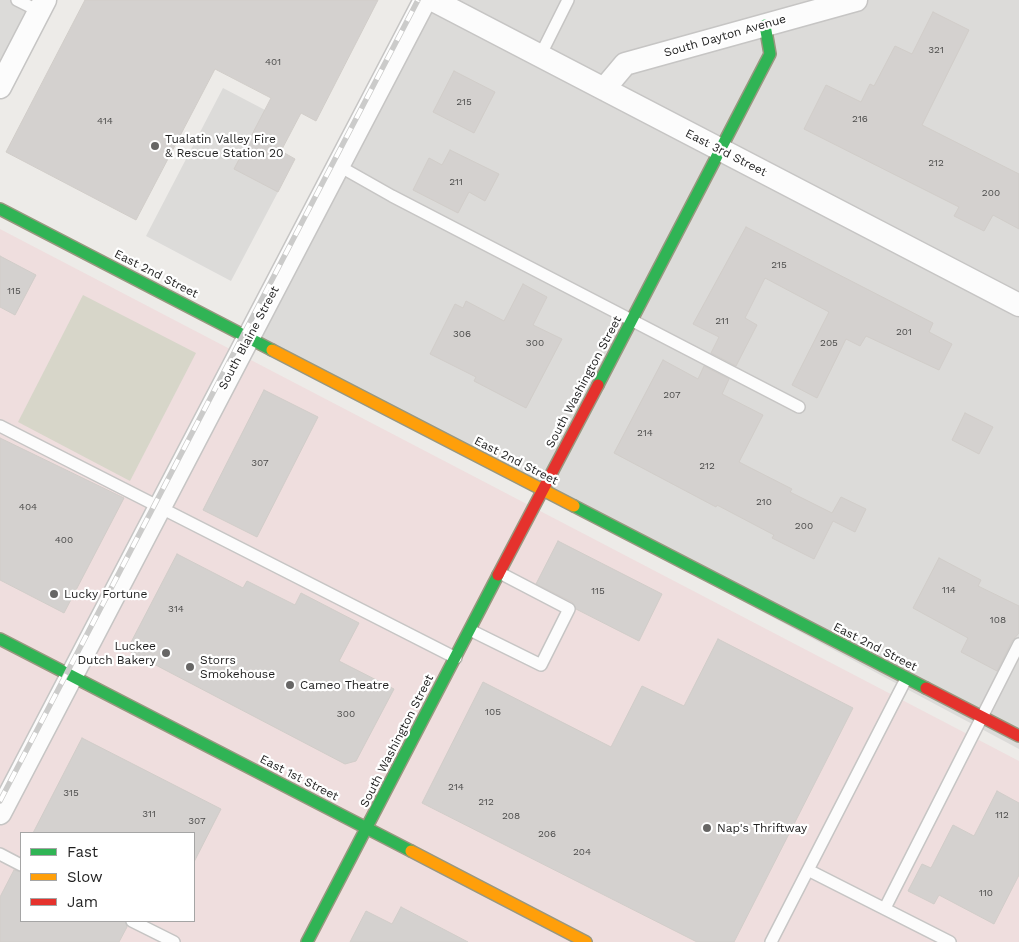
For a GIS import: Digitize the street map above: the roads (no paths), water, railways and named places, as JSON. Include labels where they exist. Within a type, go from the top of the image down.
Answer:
[{"type":"street","name":"South Blaine Street","points":[[0,813],[250,338],[424,0]]},
{"type":"street","name":"East 3rd Street","points":[[433,0],[1019,305]]},
{"type":"street","name":"South Dayton Avenue","points":[[604,89],[625,64],[856,0]]},
{"type":"street","points":[[0,87],[42,6]]},
{"type":"street","name":"South Washington Street","points":[[307,942],[770,54],[765,25]]},
{"type":"street","name":"East 2nd Street","points":[[0,209],[1019,736]]},
{"type":"street","name":"East 1st Street","points":[[0,639],[586,942]]},
{"type":"lane","points":[[17,0],[42,6]]},
{"type":"lane","points":[[540,56],[568,0]]},
{"type":"lane","points":[[338,166],[392,196],[799,406]]},
{"type":"lane","points":[[0,426],[456,658]]},
{"type":"lane","points":[[470,630],[542,665],[570,609],[500,573]]},
{"type":"lane","points":[[885,908],[1019,644]]},
{"type":"lane","points":[[771,942],[906,679]]},
{"type":"lane","points":[[0,854],[20,864]]},
{"type":"lane","points":[[808,870],[950,942]]},
{"type":"lane","points":[[134,922],[174,942]]},
{"type":"railway","points":[[0,801],[418,0]]},
{"type":"place","name":"Tualatin Valley Fire & Rescue Station 20","points":[[155,146]]},
{"type":"place","name":"Lucky Fortune","points":[[54,594]]},
{"type":"place","name":"Luckee Dutch Bakery","points":[[166,653]]},
{"type":"place","name":"Storrs Smokehouse","points":[[190,667]]},
{"type":"place","name":"Cameo Theatre","points":[[290,685]]},
{"type":"place","name":"Nap's Thriftway","points":[[707,828]]}]
